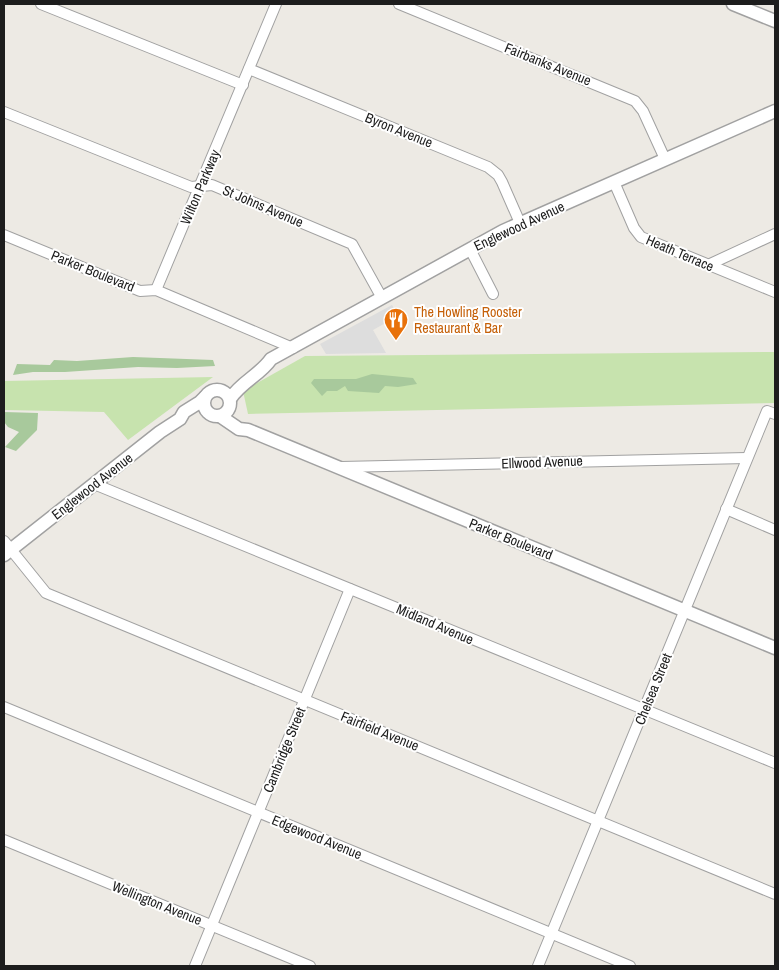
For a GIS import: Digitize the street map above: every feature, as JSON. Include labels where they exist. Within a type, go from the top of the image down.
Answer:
[{"type":"street","points":[[40,4],[243,85]]},
{"type":"street","points":[[249,69],[276,4]]},
{"type":"street","name":"Fairbanks Avenue","points":[[399,4],[635,101],[643,111],[666,159]]},
{"type":"street","points":[[734,4],[775,21]]},
{"type":"street","name":"Wilton Parkway","points":[[156,290],[249,69]]},
{"type":"street","name":"Byron Avenue","points":[[249,69],[488,167],[498,175],[520,223]]},
{"type":"street","name":"Englewood Avenue","points":[[6,549],[160,432],[180,419],[202,414],[216,416],[228,411],[227,397],[233,382],[263,360],[271,360],[520,223],[775,110]]},
{"type":"street","name":"St Johns Avenue","points":[[4,112],[191,187],[212,185],[352,244],[382,298]]},
{"type":"street","name":"Heath Terrace","points":[[614,182],[637,233],[646,240],[775,292]]},
{"type":"street","points":[[708,265],[775,234]]},
{"type":"street","name":"Parker Boulevard","points":[[5,238],[140,291],[156,290],[293,348]]},
{"type":"street","points":[[470,249],[494,294]]},
{"type":"street","name":"Englewood Avenue","points":[[180,419],[184,412],[200,402],[212,391],[227,397]]},
{"type":"street","points":[[205,396],[205,409],[216,416]]},
{"type":"street","name":"Parker Boulevard","points":[[227,397],[234,415],[248,430]]},
{"type":"street","name":"Chelsea Street","points":[[538,966],[747,458],[771,413]]},
{"type":"street","name":"Parker Boulevard","points":[[216,416],[239,429],[248,430],[775,648]]},
{"type":"street","name":"Ellwood Avenue","points":[[337,467],[747,458]]},
{"type":"street","name":"Midland Avenue","points":[[94,484],[775,764]]},
{"type":"street","points":[[726,509],[775,530]]},
{"type":"street","name":"Fairfield Avenue","points":[[6,549],[46,593],[775,894]]},
{"type":"street","name":"Cambridge Street","points":[[195,966],[350,589]]},
{"type":"street","name":"Edgewood Avenue","points":[[4,707],[630,966]]},
{"type":"street","name":"Wellington Avenue","points":[[4,840],[310,966]]},
{"type":"green space","points":[[775,352],[775,403],[248,414],[243,391],[305,356]]},
{"type":"green space","points":[[133,357],[213,360],[215,366],[177,368],[138,367],[65,372],[33,372],[13,375],[17,364],[50,365],[54,360],[77,361]]},
{"type":"green space","points":[[372,374],[413,378],[417,384],[398,387],[385,386],[379,393],[348,391],[345,386],[337,391],[327,391],[322,396],[311,383],[314,379],[356,379]]},
{"type":"green space","points":[[213,377],[128,440],[104,412],[4,410],[4,381]]},
{"type":"green space","points":[[4,412],[38,413],[37,430],[16,451],[5,447],[19,432],[8,427],[4,422]]},
{"type":"shaded area","points":[[392,305],[398,316],[373,330],[386,353],[326,354],[320,344]]},
{"type":"place","name":"The Howling Rooster Restaurant & Bar","points":[[396,341]]}]
